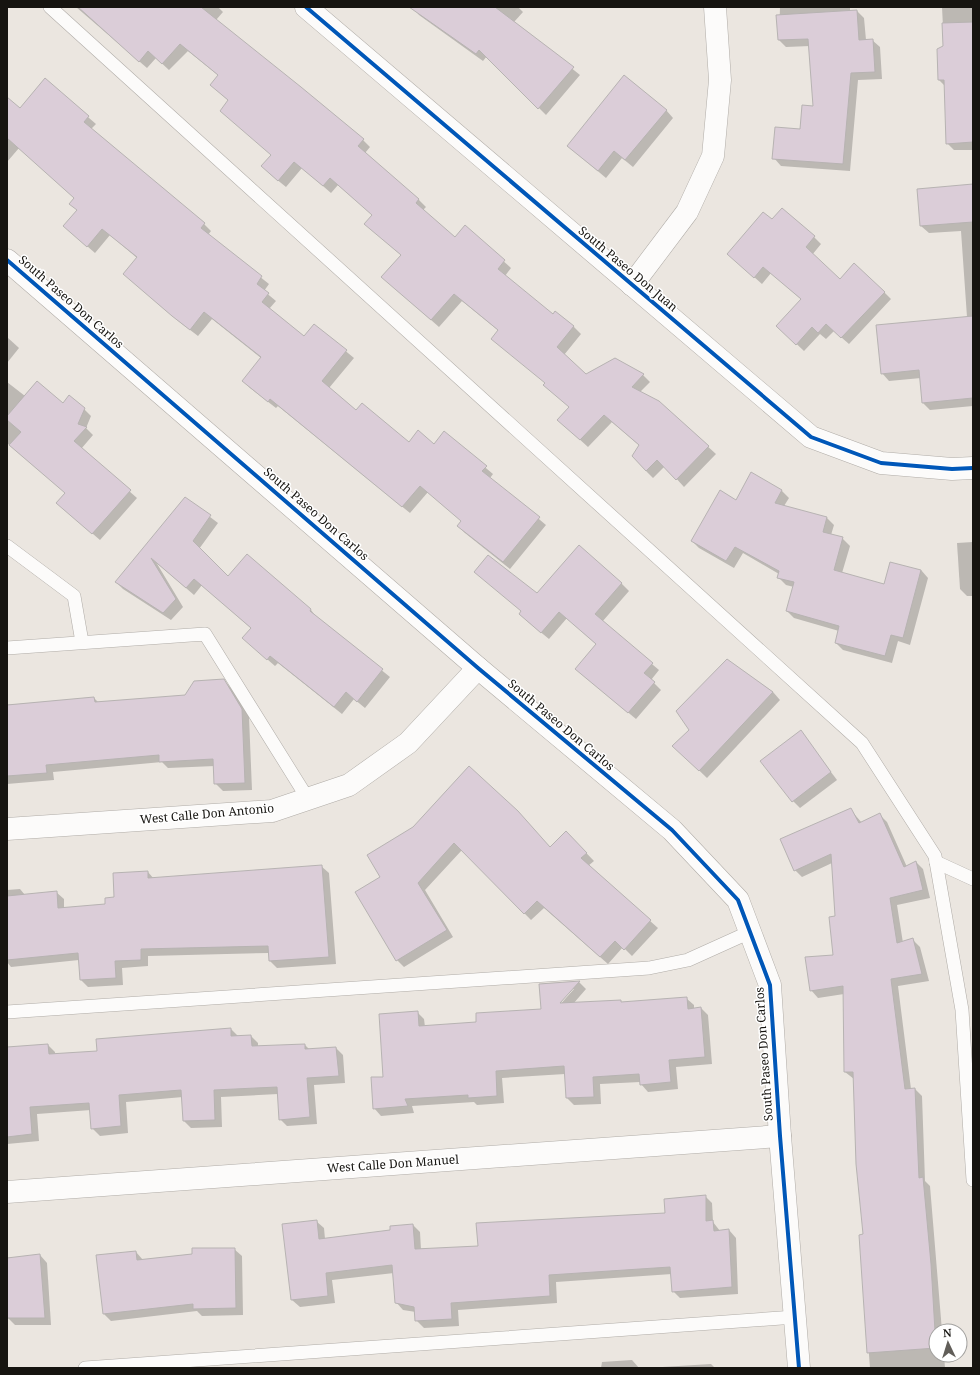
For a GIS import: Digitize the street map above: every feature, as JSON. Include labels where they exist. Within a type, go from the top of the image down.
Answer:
[{"type":"street","name":"South Paseo Don Juan","points":[[306,7],[811,438],[881,463],[952,469],[973,468]]},
{"type":"street","points":[[632,285],[687,212],[713,156],[720,80],[715,7]]},
{"type":"street","name":"South Paseo Don Carlos","points":[[7,260],[478,668],[672,830],[738,900],[770,985],[780,1136],[799,1368]]},
{"type":"street","name":"West Calle Don Antonio","points":[[7,829],[272,811],[349,785],[408,743],[478,668]]},
{"type":"street","name":"West Calle Don Manuel","points":[[7,1192],[780,1136]]},
{"type":"lane","points":[[50,7],[862,743],[935,856],[962,1010],[973,1180]]},
{"type":"lane","points":[[7,546],[74,596],[82,642]]},
{"type":"lane","points":[[7,648],[205,634],[308,798]]},
{"type":"lane","points":[[936,862],[973,879]]},
{"type":"lane","points":[[7,1012],[649,968],[688,960],[750,932]]},
{"type":"lane","points":[[85,1368],[795,1317]]},
{"type":"building","points":[[78,7],[201,7],[364,139],[358,146],[419,199],[416,203],[455,237],[465,225],[505,260],[498,269],[553,314],[555,311],[574,326],[557,347],[586,374],[615,358],[644,374],[632,387],[659,401],[709,446],[676,480],[657,460],[646,471],[632,456],[639,445],[604,415],[580,440],[557,420],[569,407],[543,385],[545,383],[491,339],[498,330],[454,294],[431,320],[381,277],[401,255],[364,224],[372,215],[330,178],[323,186],[294,162],[278,181],[261,166],[271,155],[220,111],[228,100],[210,85],[218,75],[180,44],[162,64],[148,51],[139,62]]},
{"type":"building","points":[[409,7],[495,7],[574,67],[538,109],[479,50],[476,54]]},
{"type":"building","points":[[857,10],[859,40],[873,39],[875,72],[851,73],[843,164],[772,159],[775,127],[800,129],[802,105],[813,106],[808,39],[778,40],[776,15]]},
{"type":"building","points":[[973,22],[973,142],[946,144],[944,80],[938,80],[937,49],[943,46],[942,23]]},
{"type":"building","points":[[624,75],[667,110],[625,160],[614,151],[598,171],[567,146]]},
{"type":"building","points":[[45,78],[89,116],[84,122],[205,223],[201,228],[262,276],[257,284],[269,293],[262,302],[304,336],[314,324],[347,350],[322,381],[356,410],[362,403],[409,442],[418,430],[434,444],[444,431],[487,466],[482,471],[540,517],[503,562],[457,526],[461,521],[420,486],[402,507],[270,399],[268,402],[242,381],[261,357],[204,312],[190,330],[172,316],[123,274],[137,257],[102,229],[87,247],[63,226],[77,210],[69,204],[74,198],[7,138],[7,97],[20,108]]},
{"type":"building","points":[[973,184],[973,222],[920,226],[917,189]]},
{"type":"building","points":[[782,208],[815,236],[806,247],[840,279],[854,263],[885,292],[841,338],[826,324],[818,333],[812,327],[796,345],[776,326],[801,299],[763,267],[754,278],[727,254],[763,212],[772,219]]},
{"type":"building","points":[[973,316],[973,398],[922,403],[919,370],[881,374],[876,325]]},
{"type":"building","points":[[37,381],[63,403],[69,395],[85,408],[78,424],[87,427],[74,441],[131,490],[92,534],[56,503],[65,493],[9,445],[21,432],[7,420],[7,416]]},
{"type":"building","points":[[751,472],[782,490],[775,503],[827,517],[823,532],[843,537],[834,570],[884,584],[890,562],[921,570],[903,638],[891,635],[885,656],[835,643],[839,626],[786,611],[794,582],[777,578],[779,571],[735,547],[726,561],[691,541],[720,490],[736,500]]},
{"type":"building","points":[[185,497],[211,515],[193,541],[228,576],[247,554],[311,609],[310,611],[383,669],[357,702],[346,692],[334,707],[270,656],[267,660],[242,638],[251,628],[194,579],[186,588],[151,558],[176,599],[163,613],[115,582]]},
{"type":"building","points":[[579,545],[622,583],[595,614],[653,663],[644,673],[655,682],[628,713],[575,669],[596,644],[559,612],[541,633],[519,614],[521,611],[474,572],[488,555],[537,593]]},
{"type":"building","points":[[727,659],[773,692],[699,771],[672,746],[689,730],[676,711]]},
{"type":"building","points":[[224,679],[242,709],[245,783],[214,784],[213,759],[159,762],[159,755],[46,765],[47,773],[7,776],[7,705],[94,697],[95,702],[185,695],[194,681]]},
{"type":"building","points":[[801,730],[831,772],[792,802],[760,761]]},
{"type":"building","points":[[469,766],[518,811],[550,847],[566,831],[587,853],[581,858],[651,920],[624,950],[615,941],[600,957],[537,901],[524,914],[454,843],[418,883],[447,930],[396,961],[355,892],[380,877],[367,855],[413,827]]},
{"type":"building","points":[[851,808],[859,823],[880,813],[904,867],[916,861],[923,890],[890,898],[897,943],[913,938],[922,974],[891,979],[905,1089],[915,1088],[919,1178],[923,1177],[935,1323],[928,1323],[928,1349],[867,1353],[859,1235],[863,1234],[856,1164],[853,1072],[844,1072],[843,986],[810,991],[805,957],[833,955],[829,917],[835,916],[831,854],[794,871],[780,839]]},
{"type":"building","points":[[322,865],[329,957],[269,961],[268,946],[141,949],[141,960],[115,961],[116,978],[80,980],[78,953],[7,960],[7,896],[57,891],[58,908],[105,904],[105,898],[114,897],[113,873],[148,871],[148,878]]},
{"type":"building","points":[[580,981],[560,1003],[621,1000],[621,1002],[687,997],[688,1009],[701,1007],[705,1057],[669,1060],[671,1082],[640,1085],[639,1074],[593,1077],[594,1097],[566,1098],[564,1066],[496,1071],[497,1096],[468,1098],[468,1095],[405,1099],[408,1106],[373,1109],[371,1077],[383,1077],[379,1014],[418,1011],[419,1026],[476,1022],[476,1013],[541,1009],[539,984]]},
{"type":"building","points":[[231,1028],[231,1036],[251,1035],[252,1046],[305,1044],[305,1049],[336,1047],[339,1076],[307,1078],[310,1117],[279,1120],[277,1087],[214,1090],[215,1120],[183,1121],[181,1090],[119,1095],[121,1126],[91,1129],[89,1103],[30,1107],[32,1134],[7,1137],[7,1047],[48,1044],[49,1054],[97,1051],[96,1039]]},
{"type":"building","points":[[706,1195],[706,1221],[713,1220],[714,1231],[729,1229],[732,1287],[672,1292],[670,1267],[549,1275],[550,1296],[451,1303],[452,1319],[415,1321],[414,1307],[395,1303],[392,1265],[326,1273],[328,1296],[291,1300],[282,1224],[317,1220],[319,1239],[390,1230],[390,1226],[413,1224],[415,1249],[478,1246],[476,1223],[665,1213],[664,1199]]},
{"type":"building","points":[[192,1248],[235,1248],[236,1308],[193,1309],[193,1304],[103,1314],[96,1255],[136,1251],[137,1260],[192,1254]]},
{"type":"building","points":[[40,1254],[45,1318],[7,1318],[7,1258]]},
{"type":"cycle path","points":[[306,7],[811,437],[881,463],[952,469],[973,468]]},
{"type":"cycle path","points":[[7,260],[478,668],[672,830],[738,900],[770,985],[780,1136],[799,1368]]}]
